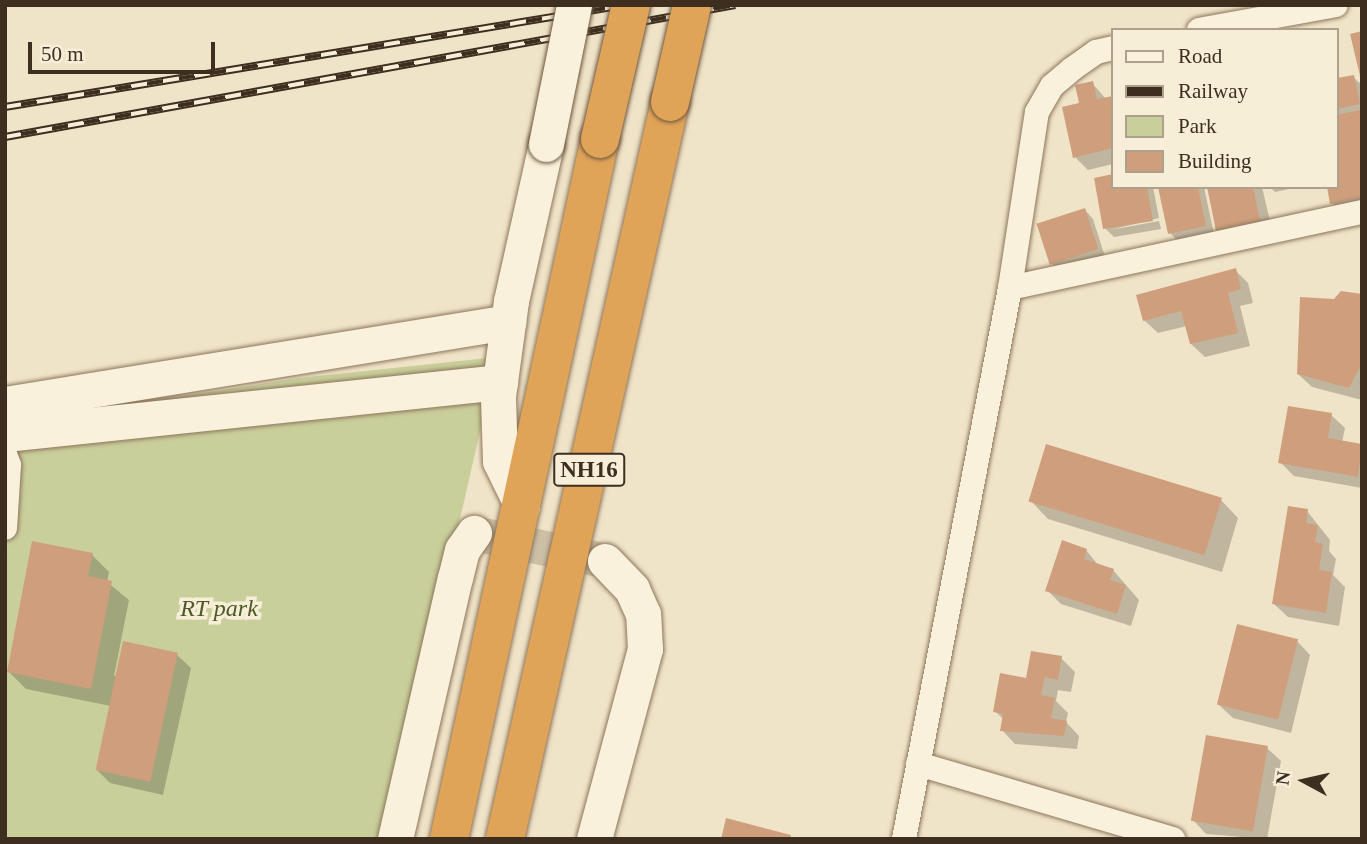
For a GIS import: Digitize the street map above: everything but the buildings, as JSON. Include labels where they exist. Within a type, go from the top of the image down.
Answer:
[{"type":"highway","name":"NH16","points":[[449,839],[631,5]]},
{"type":"highway","name":"NH16","points":[[505,839],[692,5]]},
{"type":"street","points":[[522,506],[500,461],[500,383],[508,322],[574,5]]},
{"type":"street","points":[[1210,28],[1336,5]]},
{"type":"street","points":[[904,839],[1010,288],[1037,112],[1052,86],[1096,52],[1112,48]]},
{"type":"street","points":[[1010,288],[1362,212]]},
{"type":"street","points":[[5,404],[508,322]]},
{"type":"street","points":[[5,434],[500,383]]},
{"type":"street","points":[[5,454],[9,466],[5,528]]},
{"type":"street","points":[[395,839],[455,578],[463,550],[474,533]]},
{"type":"street","points":[[594,839],[645,649],[643,614],[632,589],[605,561]]},
{"type":"street","points":[[918,764],[1173,839]]},
{"type":"green space","name":"RT park","points":[[497,357],[387,839],[5,839],[8,423],[299,378]]},
{"type":"tunnel","points":[[474,533],[598,559]]},
{"type":"railway","points":[[5,107],[625,5]]},
{"type":"railway","points":[[5,137],[735,5]]}]
